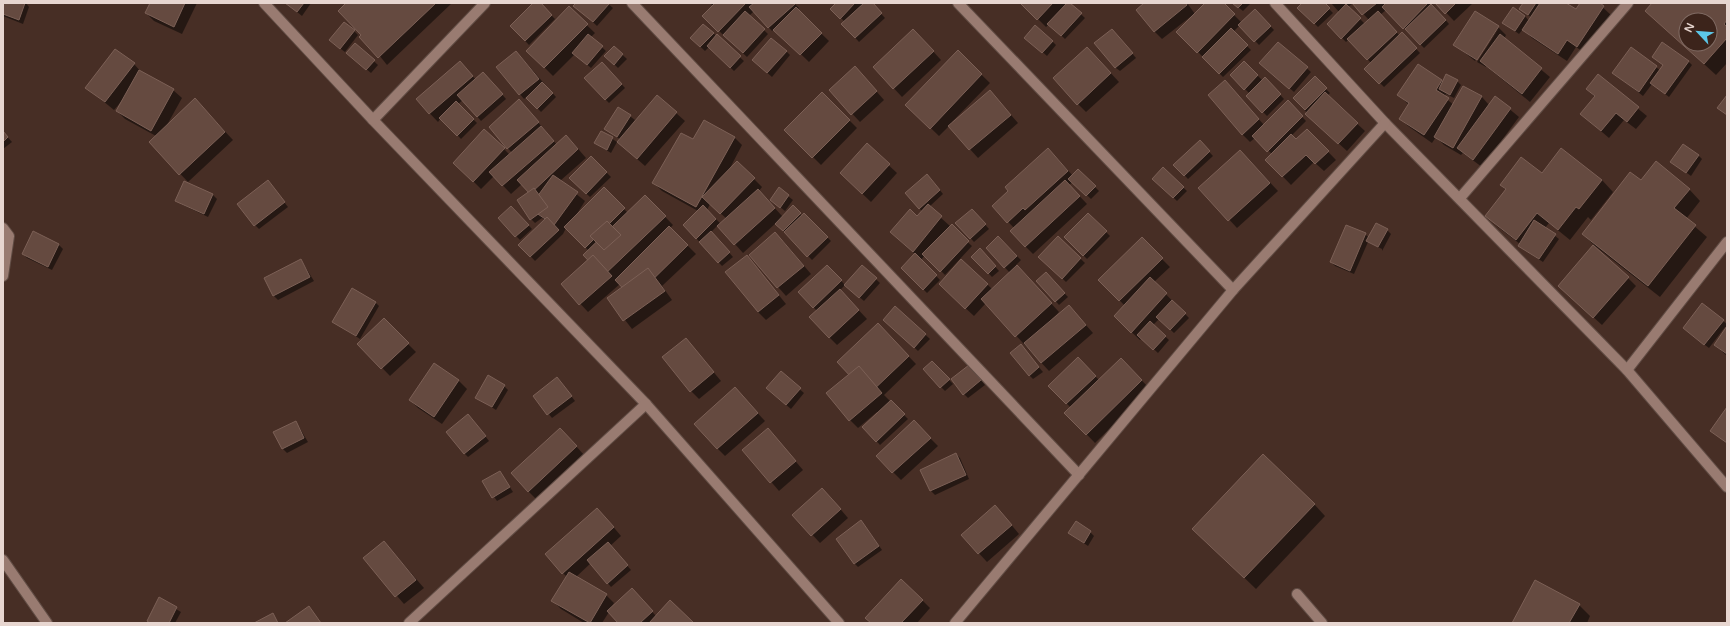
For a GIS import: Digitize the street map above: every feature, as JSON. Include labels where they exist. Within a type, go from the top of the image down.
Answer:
[{"type":"street","points":[[264,3],[373,120],[646,404],[839,623]]},
{"type":"street","points":[[373,120],[485,3]]},
{"type":"street","points":[[632,3],[1079,474]]},
{"type":"street","points":[[958,3],[1233,290]]},
{"type":"street","points":[[1275,3],[1385,123],[1627,370],[1727,487]]},
{"type":"street","points":[[1460,198],[1628,3]]},
{"type":"street","points":[[954,623],[1233,290],[1385,123]]},
{"type":"street","points":[[3,228],[9,236],[3,276]]},
{"type":"street","points":[[1627,370],[1727,242]]},
{"type":"street","points":[[409,623],[646,404]]},
{"type":"street","points":[[3,560],[47,623]]},
{"type":"street","points":[[1297,594],[1322,623]]},
{"type":"building","points":[[3,3],[25,3],[19,20],[3,14]]},
{"type":"building","points":[[150,3],[185,3],[174,27],[145,13]]},
{"type":"building","points":[[285,3],[304,3],[297,12]]},
{"type":"building","points":[[346,3],[436,3],[378,58],[359,37],[361,35],[338,11]]},
{"type":"building","points":[[533,3],[541,3],[552,15],[525,41],[510,26]]},
{"type":"building","points":[[576,3],[609,4],[593,22],[573,6]]},
{"type":"building","points":[[715,3],[746,3],[718,32],[702,16]]},
{"type":"building","points":[[754,3],[795,4],[768,28],[749,7]]},
{"type":"building","points":[[836,3],[855,3],[840,19],[830,9]]},
{"type":"building","points":[[864,3],[873,3],[882,13],[855,38],[841,24]]},
{"type":"building","points":[[1020,3],[1053,3],[1037,20]]},
{"type":"building","points":[[1067,3],[1070,3],[1082,13],[1061,36],[1047,24]]},
{"type":"building","points":[[1144,3],[1186,3],[1187,5],[1154,32],[1136,10]]},
{"type":"building","points":[[1205,3],[1224,3],[1235,14],[1197,53],[1176,32]]},
{"type":"building","points":[[1232,3],[1243,3],[1238,8]]},
{"type":"building","points":[[1302,3],[1325,3],[1330,8],[1314,24],[1297,8]]},
{"type":"building","points":[[1352,3],[1377,3],[1362,15]]},
{"type":"building","points":[[1386,3],[1428,3],[1403,29],[1382,7]]},
{"type":"building","points":[[1435,3],[1456,3],[1445,14]]},
{"type":"building","points":[[1523,3],[1536,3],[1528,15],[1519,9]]},
{"type":"building","points":[[1540,3],[1566,3],[1576,9],[1580,3],[1600,3],[1604,6],[1577,47],[1567,40],[1558,54],[1522,30]]},
{"type":"building","points":[[1652,3],[1727,3],[1727,20],[1724,24],[1727,27],[1727,38],[1718,48],[1718,12],[1678,12],[1678,41],[1645,11]]},
{"type":"building","points":[[1346,4],[1361,18],[1341,39],[1327,24]]},
{"type":"building","points":[[1431,4],[1446,20],[1420,45],[1405,29]]},
{"type":"building","points":[[569,6],[588,24],[544,68],[526,51]]},
{"type":"building","points":[[796,7],[822,33],[800,55],[773,30]]},
{"type":"building","points":[[1513,7],[1525,16],[1515,31],[1502,23]]},
{"type":"building","points":[[1255,9],[1271,26],[1254,42],[1238,25]]},
{"type":"building","points":[[745,11],[765,29],[743,53],[723,35]]},
{"type":"building","points":[[1378,11],[1397,32],[1367,60],[1347,39]]},
{"type":"building","points":[[1475,11],[1499,26],[1477,60],[1453,45]]},
{"type":"building","points":[[344,22],[355,30],[340,49],[329,40]]},
{"type":"building","points":[[703,24],[714,33],[700,47],[690,38]]},
{"type":"building","points":[[1035,25],[1053,41],[1042,53],[1024,38]]},
{"type":"building","points":[[1231,28],[1248,45],[1219,74],[1202,57]]},
{"type":"building","points":[[913,29],[934,51],[893,89],[873,67]]},
{"type":"building","points":[[1112,29],[1133,53],[1115,68],[1094,43]]},
{"type":"building","points":[[1402,32],[1417,48],[1379,84],[1364,69]]},
{"type":"building","points":[[588,34],[603,46],[587,65],[572,53]]},
{"type":"building","points":[[717,34],[741,56],[730,68],[707,46]]},
{"type":"building","points":[[1500,34],[1542,68],[1522,94],[1480,61]]},
{"type":"building","points":[[771,38],[787,51],[767,73],[752,60]]},
{"type":"building","points":[[1278,42],[1308,67],[1289,89],[1259,63]]},
{"type":"building","points":[[1662,42],[1689,61],[1665,94],[1650,83],[1663,65],[1652,57]]},
{"type":"building","points":[[355,43],[375,60],[366,70],[346,53]]},
{"type":"building","points":[[614,46],[623,54],[614,65],[604,56]]},
{"type":"building","points":[[1087,47],[1111,73],[1077,105],[1053,78]]},
{"type":"building","points":[[1631,47],[1657,66],[1639,92],[1612,73]]},
{"type":"building","points":[[115,49],[135,63],[105,102],[85,88]]},
{"type":"building","points":[[958,50],[982,74],[930,129],[905,105]]},
{"type":"building","points":[[516,51],[539,79],[519,95],[496,67]]},
{"type":"building","points":[[1691,52],[1715,52],[1704,64]]},
{"type":"building","points":[[460,61],[473,76],[429,114],[416,99]]},
{"type":"building","points":[[1244,61],[1258,75],[1244,90],[1230,75]]},
{"type":"building","points":[[602,62],[622,84],[605,100],[584,78]]},
{"type":"building","points":[[1418,64],[1442,80],[1436,90],[1449,98],[1424,135],[1399,119],[1409,103],[1397,95]]},
{"type":"building","points":[[855,66],[877,91],[851,115],[829,90]]},
{"type":"building","points":[[139,70],[174,89],[151,131],[116,111]]},
{"type":"building","points":[[483,72],[503,94],[477,117],[457,95]]},
{"type":"building","points":[[1446,74],[1458,80],[1450,95],[1439,89]]},
{"type":"building","points":[[1598,74],[1639,107],[1627,122],[1616,113],[1601,131],[1580,114],[1595,96],[1586,89]]},
{"type":"building","points":[[1315,76],[1327,88],[1305,110],[1293,98]]},
{"type":"building","points":[[1265,77],[1281,94],[1262,113],[1246,96]]},
{"type":"building","points":[[1225,80],[1259,119],[1242,135],[1208,95]]},
{"type":"building","points":[[542,82],[553,93],[537,109],[526,98]]},
{"type":"building","points":[[1463,86],[1482,96],[1453,148],[1434,137]]},
{"type":"building","points":[[990,90],[1011,115],[969,150],[948,126]]},
{"type":"building","points":[[822,92],[850,120],[812,158],[784,130]]},
{"type":"building","points":[[1325,92],[1358,123],[1338,144],[1305,114]]},
{"type":"building","points":[[657,95],[677,112],[637,159],[617,142]]},
{"type":"building","points":[[1727,95],[1727,115],[1717,108]]},
{"type":"building","points":[[1495,96],[1511,108],[1473,160],[1457,148]]},
{"type":"building","points":[[195,98],[225,132],[179,175],[149,142]]},
{"type":"building","points":[[519,99],[539,122],[507,149],[489,127]]},
{"type":"building","points":[[1288,100],[1303,116],[1267,152],[1252,136]]},
{"type":"building","points":[[456,101],[474,119],[457,136],[439,118]]},
{"type":"building","points":[[618,107],[631,115],[617,137],[604,129]]},
{"type":"building","points":[[704,120],[735,137],[696,207],[652,183],[681,133],[693,139]]},
{"type":"building","points":[[541,126],[554,141],[502,186],[489,172]]},
{"type":"building","points":[[484,129],[505,148],[473,182],[453,163]]},
{"type":"building","points":[[1307,129],[1329,151],[1315,164],[1306,155],[1282,177],[1265,160],[1291,134],[1296,139]]},
{"type":"building","points":[[3,131],[8,137],[3,142]]},
{"type":"building","points":[[601,131],[613,137],[607,150],[594,143]]},
{"type":"building","points":[[566,135],[578,149],[530,194],[517,180]]},
{"type":"building","points":[[1200,140],[1210,151],[1184,176],[1173,165]]},
{"type":"building","points":[[867,143],[890,164],[862,194],[840,173]]},
{"type":"building","points":[[1683,144],[1699,155],[1686,173],[1670,162]]},
{"type":"building","points":[[1048,148],[1068,171],[1025,210],[1023,208],[1007,223],[992,206],[1008,191],[1005,187]]},
{"type":"building","points":[[1561,148],[1602,180],[1579,209],[1576,207],[1558,230],[1537,213],[1516,240],[1485,216],[1506,189],[1500,185],[1521,157],[1542,173]]},
{"type":"building","points":[[1240,150],[1270,183],[1228,221],[1198,188]]},
{"type":"building","points":[[591,156],[607,172],[586,194],[569,178]]},
{"type":"building","points":[[737,161],[755,178],[720,214],[702,197]]},
{"type":"building","points":[[1656,161],[1690,189],[1674,208],[1696,225],[1648,286],[1582,234],[1630,172],[1641,180]]},
{"type":"building","points":[[1163,167],[1184,187],[1173,198],[1152,179]]},
{"type":"building","points":[[1078,169],[1096,186],[1086,196],[1068,179]]},
{"type":"building","points":[[927,174],[940,190],[919,209],[905,193]]},
{"type":"building","points":[[553,175],[578,192],[554,225],[529,208]]},
{"type":"building","points":[[268,180],[285,202],[254,226],[237,204]]},
{"type":"building","points":[[1065,180],[1080,196],[1025,247],[1010,231]]},
{"type":"building","points":[[184,181],[213,194],[204,214],[175,201]]},
{"type":"building","points":[[604,187],[625,208],[585,248],[564,227]]},
{"type":"building","points":[[779,187],[789,195],[780,208],[770,200]]},
{"type":"building","points":[[534,188],[548,207],[530,220],[517,200]]},
{"type":"building","points":[[758,189],[775,208],[734,245],[717,226]]},
{"type":"building","points":[[645,195],[666,216],[603,276],[583,255]]},
{"type":"building","points":[[928,204],[942,216],[913,252],[890,232],[910,209],[917,216]]},
{"type":"building","points":[[703,205],[716,219],[696,239],[683,225]]},
{"type":"building","points":[[793,205],[801,213],[783,231],[775,224]]},
{"type":"building","points":[[511,206],[529,225],[515,237],[498,218]]},
{"type":"building","points":[[972,209],[986,224],[970,239],[955,223]]},
{"type":"building","points":[[804,213],[828,237],[807,257],[784,232]]},
{"type":"building","points":[[1088,213],[1107,231],[1083,256],[1064,237]]},
{"type":"building","points":[[547,217],[559,230],[530,257],[518,245]]},
{"type":"building","points":[[1534,220],[1556,234],[1539,259],[1518,246]]},
{"type":"building","points":[[607,221],[621,235],[604,250],[590,236]]},
{"type":"building","points":[[1376,223],[1388,229],[1378,247],[1366,241]]},
{"type":"building","points":[[952,224],[969,241],[940,272],[922,254]]},
{"type":"building","points":[[1346,225],[1366,233],[1350,271],[1330,262]]},
{"type":"building","points":[[669,226],[688,245],[633,299],[615,280]]},
{"type":"building","points":[[33,231],[59,244],[48,267],[22,254]]},
{"type":"building","points":[[711,231],[730,252],[718,263],[699,242]]},
{"type":"building","points":[[775,232],[804,266],[777,288],[749,255]]},
{"type":"building","points":[[998,236],[1017,256],[1004,268],[986,248]]},
{"type":"building","points":[[1058,236],[1081,258],[1062,279],[1038,257]]},
{"type":"building","points":[[1142,237],[1163,258],[1119,301],[1098,280]]},
{"type":"building","points":[[1593,245],[1629,277],[1593,318],[1558,286]]},
{"type":"building","points":[[980,248],[996,266],[988,274],[971,257]]},
{"type":"building","points":[[915,253],[937,275],[923,290],[901,268]]},
{"type":"building","points":[[593,255],[612,276],[579,305],[561,284]]},
{"type":"building","points":[[747,255],[779,295],[758,312],[725,272]]},
{"type":"building","points":[[301,259],[310,277],[273,296],[264,278]]},
{"type":"building","points":[[961,259],[988,284],[965,309],[939,284]]},
{"type":"building","points":[[827,265],[842,280],[813,308],[798,292]]},
{"type":"building","points":[[862,265],[877,278],[859,298],[844,285]]},
{"type":"building","points":[[1017,265],[1052,303],[1015,337],[981,299]]},
{"type":"building","points":[[648,268],[665,291],[623,321],[607,298]]},
{"type":"building","points":[[1046,272],[1065,293],[1055,302],[1036,281]]},
{"type":"building","points":[[1150,277],[1167,293],[1131,333],[1114,316]]},
{"type":"building","points":[[352,288],[376,302],[356,336],[332,322]]},
{"type":"building","points":[[840,289],[859,310],[829,338],[809,317]]},
{"type":"building","points":[[1172,300],[1186,313],[1170,330],[1156,317]]},
{"type":"building","points":[[1702,303],[1724,320],[1704,345],[1683,328]]},
{"type":"building","points":[[1069,305],[1086,325],[1041,363],[1024,343]]},
{"type":"building","points":[[895,306],[926,334],[914,348],[883,320]]},
{"type":"building","points":[[384,318],[409,343],[381,369],[357,344]]},
{"type":"building","points":[[1150,321],[1166,336],[1153,350],[1137,335]]},
{"type":"building","points":[[878,323],[909,356],[868,395],[837,362]]},
{"type":"building","points":[[1727,326],[1727,354],[1714,345]]},
{"type":"building","points":[[686,338],[714,372],[690,392],[662,357]]},
{"type":"building","points":[[1021,344],[1039,367],[1029,376],[1010,353]]},
{"type":"building","points":[[1078,357],[1096,376],[1066,404],[1048,386]]},
{"type":"building","points":[[1121,358],[1142,380],[1086,435],[1064,413]]},
{"type":"building","points":[[932,361],[950,379],[940,388],[923,369]]},
{"type":"building","points":[[434,363],[459,380],[434,417],[409,400]]},
{"type":"building","points":[[969,365],[981,380],[963,395],[951,379]]},
{"type":"building","points":[[859,366],[882,393],[849,421],[826,393]]},
{"type":"building","points":[[781,371],[801,388],[786,405],[766,388]]},
{"type":"building","points":[[488,375],[505,385],[492,407],[475,398]]},
{"type":"building","points":[[557,377],[572,396],[547,415],[533,396]]},
{"type":"building","points":[[735,387],[758,413],[717,449],[694,424]]},
{"type":"building","points":[[891,400],[905,414],[876,442],[862,427]]},
{"type":"building","points":[[1727,407],[1727,443],[1710,431]]},
{"type":"building","points":[[468,414],[486,436],[464,454],[446,432]]},
{"type":"building","points":[[914,420],[931,438],[892,473],[876,456]]},
{"type":"building","points":[[296,421],[304,438],[282,449],[273,432]]},
{"type":"building","points":[[560,428],[577,446],[528,492],[511,473]]},
{"type":"building","points":[[768,428],[796,461],[770,483],[742,450]]},
{"type":"building","points":[[956,453],[966,475],[930,491],[920,470]]},
{"type":"building","points":[[1263,454],[1315,504],[1244,578],[1192,529]]},
{"type":"building","points":[[500,471],[510,487],[492,498],[482,481]]},
{"type":"building","points":[[822,488],[841,509],[811,536],[792,515]]},
{"type":"building","points":[[995,505],[1012,525],[978,554],[961,535]]},
{"type":"building","points":[[597,508],[614,527],[562,574],[545,554]]},
{"type":"building","points":[[861,520],[879,546],[854,564],[836,539]]},
{"type":"building","points":[[1076,521],[1091,531],[1084,543],[1068,533]]},
{"type":"building","points":[[384,541],[416,580],[395,597],[363,558]]},
{"type":"building","points":[[608,542],[628,565],[607,584],[587,560]]},
{"type":"building","points":[[569,572],[607,594],[590,623],[551,601]]},
{"type":"building","points":[[901,579],[923,600],[901,623],[871,623],[865,618]]},
{"type":"building","points":[[1535,580],[1580,604],[1569,623],[1512,623]]},
{"type":"building","points":[[632,588],[653,611],[640,623],[618,623],[607,611]]},
{"type":"building","points":[[159,597],[177,607],[169,623],[150,623],[147,621]]},
{"type":"building","points":[[670,600],[694,623],[649,623]]},
{"type":"building","points":[[309,606],[321,623],[285,623]]},
{"type":"building","points":[[273,613],[278,623],[254,623]]}]
